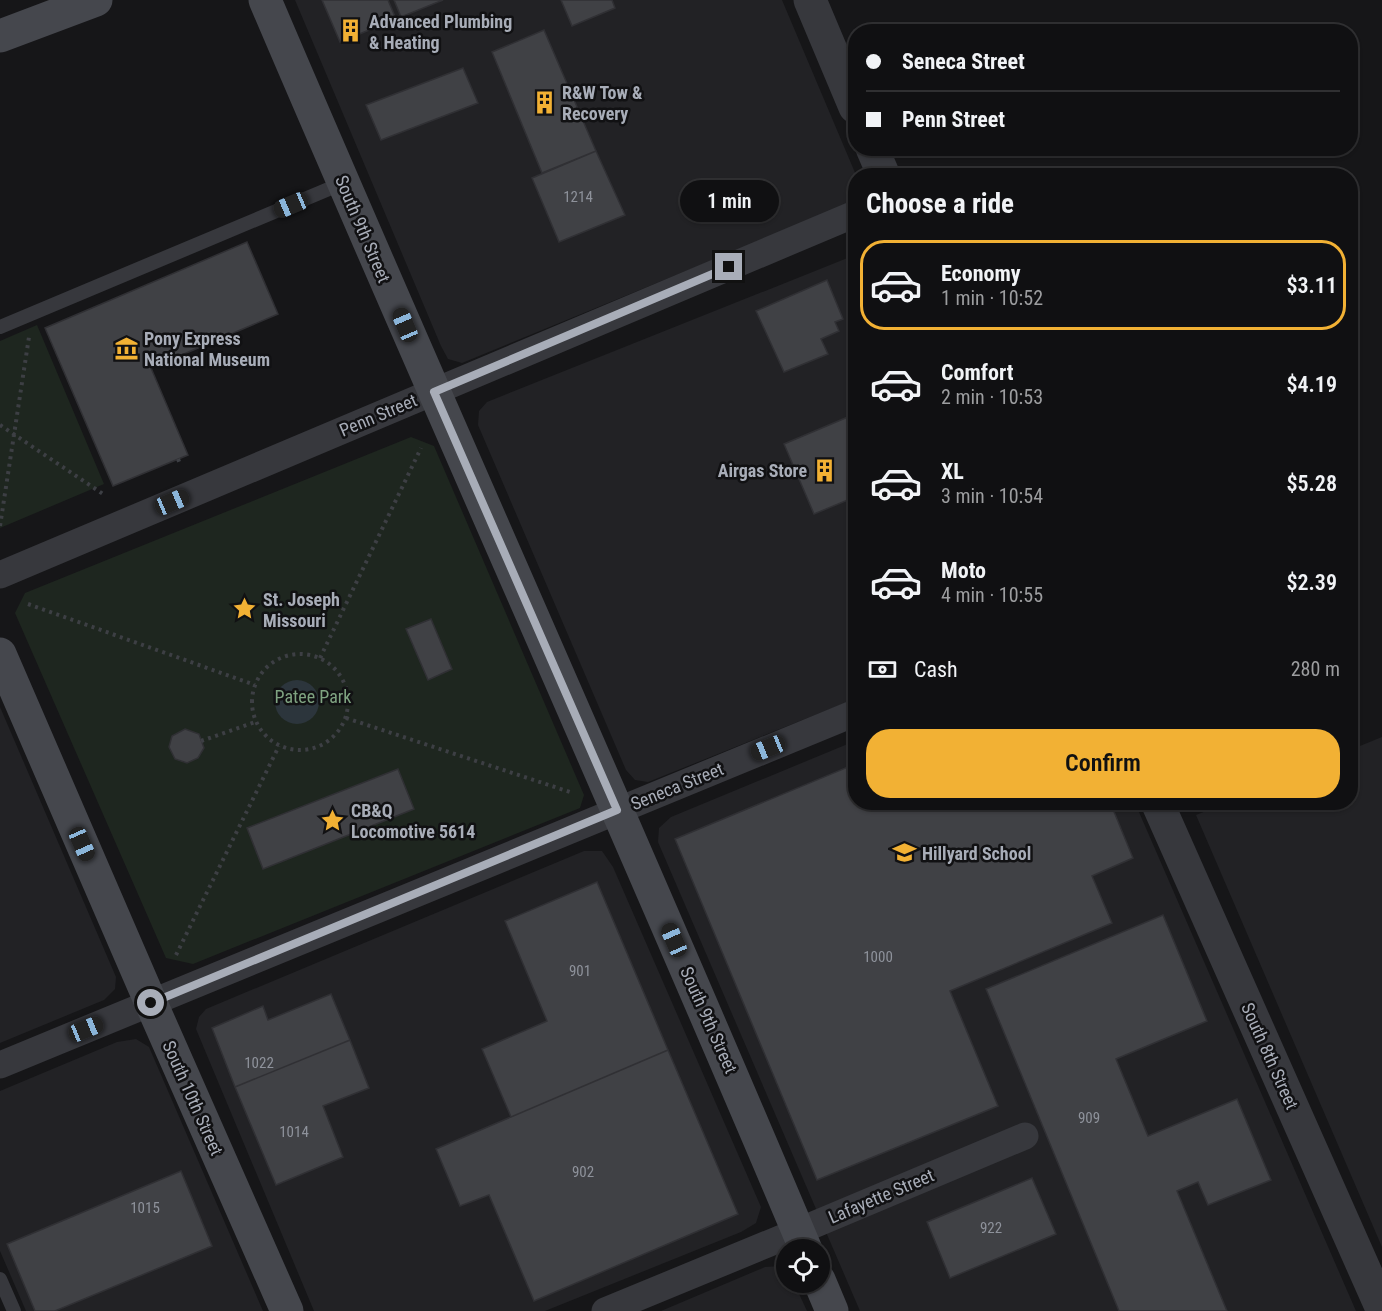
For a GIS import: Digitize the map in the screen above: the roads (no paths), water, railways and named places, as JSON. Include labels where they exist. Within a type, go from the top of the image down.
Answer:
[{"type":"main road","points":[[5,30],[96,0]]},
{"type":"main road","name":"South 9th Street","points":[[265,0],[726,1059],[802,1239]]},
{"type":"main road","name":"South 10th Street","points":[[0,654],[287,1311]]},
{"type":"main road","points":[[824,1293],[832,1311]]},
{"type":"street","points":[[810,0],[848,90]]},
{"type":"street","name":"Penn Street","points":[[0,575],[848,217]]},
{"type":"street","name":"Seneca Street","points":[[0,1065],[848,716]]},
{"type":"street","name":"South 8th Street","points":[[1161,810],[1382,1309]]},
{"type":"street","name":"Lafayette Street","points":[[804,1239],[1024,1136]]},
{"type":"street","name":"Lafayette Street","points":[[604,1311],[776,1249]]},
{"type":"lane","points":[[0,327],[343,183]]},
{"type":"lane","points":[[0,1279],[14,1311]]},
{"type":"place","name":"Advanced Plumbing & Heating","points":[[351,31]]},
{"type":"place","name":"R&W Tow & Recovery","points":[[544,102]]},
{"type":"place","name":"Pony Express National Museum","points":[[126,348]]},
{"type":"place","name":"Airgas Store","points":[[825,470]]},
{"type":"place","name":"St. Joseph Missouri","points":[[245,609]]},
{"type":"place","name":"CB&Q Locomotive 5614","points":[[333,820]]},
{"type":"place","name":"Hillyard School","points":[[904,853]]},
{"type":"park label","name":"Patee Park","points":[[313,696]]}]
